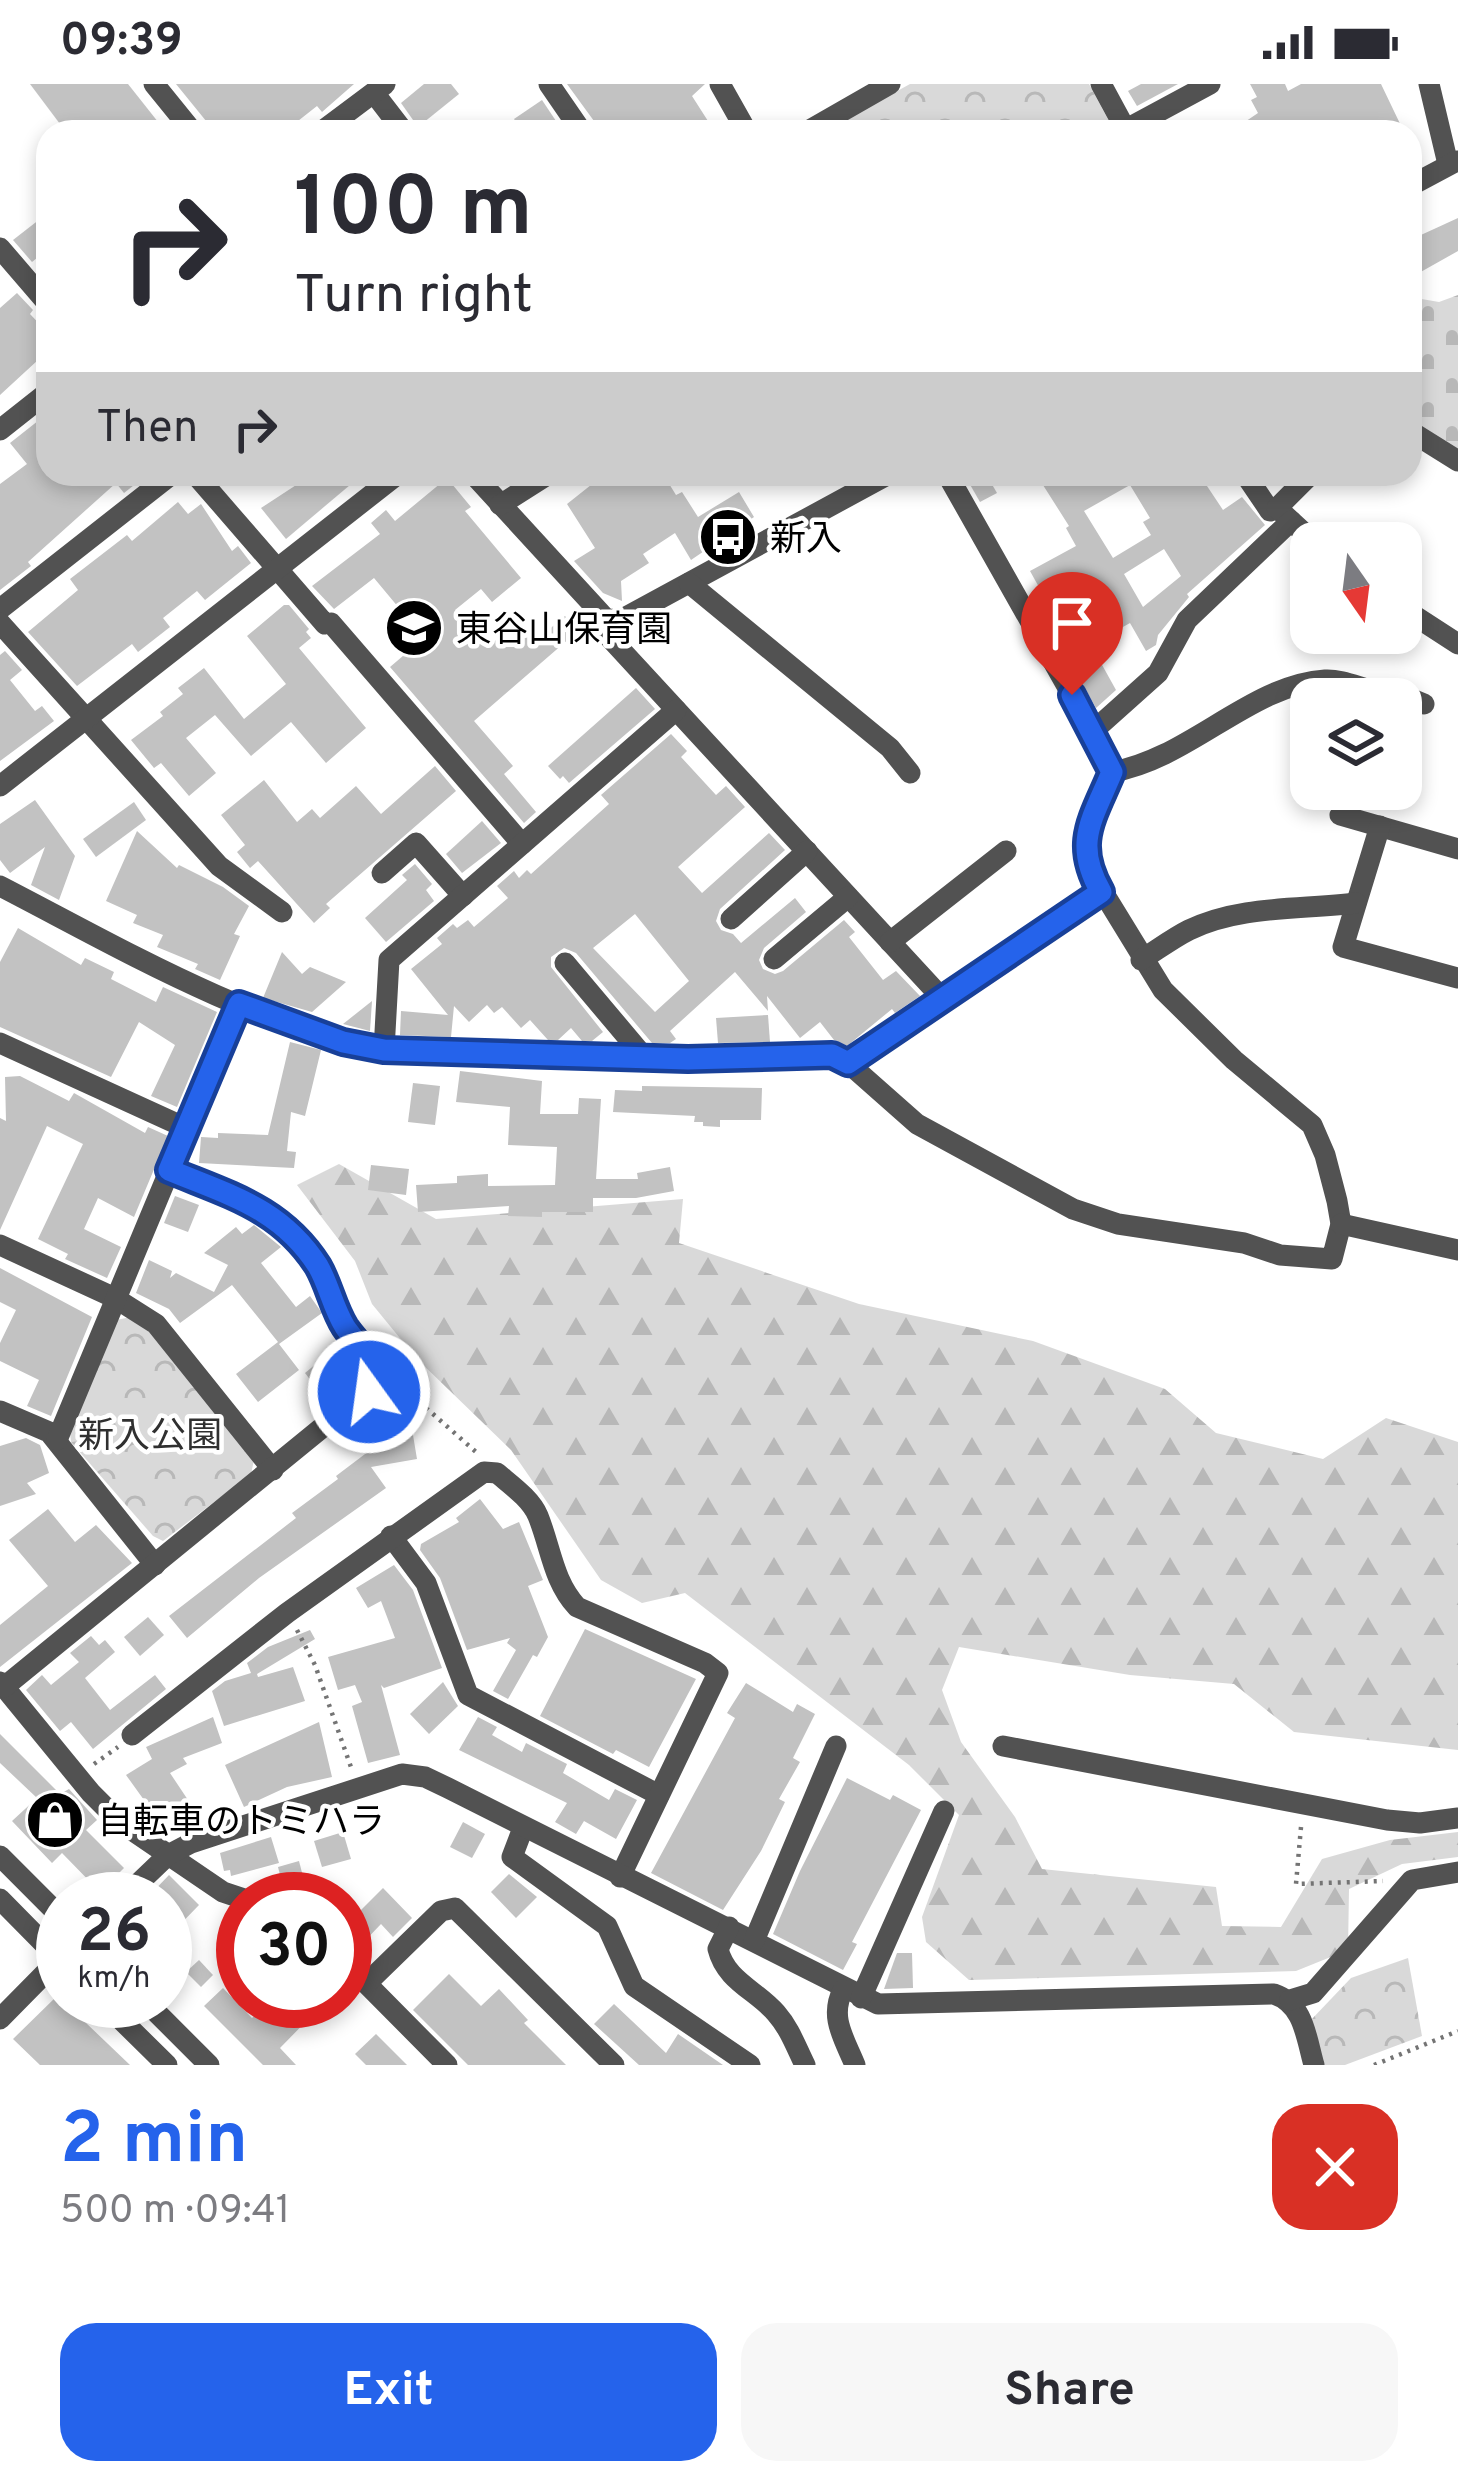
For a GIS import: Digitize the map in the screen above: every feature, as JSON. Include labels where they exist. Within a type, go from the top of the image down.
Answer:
[{"type":"street","points":[[154,84],[183,120]]},
{"type":"street","points":[[549,84],[574,120]]},
{"type":"street","points":[[720,84],[740,120]]},
{"type":"street","points":[[827,120],[890,84]]},
{"type":"street","points":[[1101,84],[1119,120]]},
{"type":"street","points":[[1144,120],[1210,84]]},
{"type":"street","points":[[1422,179],[1453,162],[1430,84]]},
{"type":"street","points":[[337,120],[380,88],[397,120]]},
{"type":"street","points":[[4,263],[36,293]]},
{"type":"street","points":[[0,430],[36,402]]},
{"type":"street","points":[[1422,438],[1458,461]]},
{"type":"street","points":[[0,609],[157,486]]},
{"type":"street","points":[[206,486],[522,844]]},
{"type":"street","points":[[0,786],[383,486]]},
{"type":"street","points":[[483,486],[607,620],[609,637],[941,997]]},
{"type":"street","points":[[500,505],[530,486]]},
{"type":"street","points":[[607,620],[626,617],[867,486]]},
{"type":"street","points":[[0,886],[239,1004],[343,1042],[384,1050],[645,1058],[832,1055],[848,1063],[917,1124],[1073,1209],[1244,1243],[1280,1256],[1332,1259],[1341,1223],[1325,1155],[1312,1126],[1234,1060],[1163,990],[1088,866],[1084,839],[1112,772],[953,486]]},
{"type":"street","points":[[1253,486],[1270,511],[1293,522]]},
{"type":"street","points":[[1092,732],[1158,674],[1187,620],[1284,514],[1303,486]]},
{"type":"street","points":[[689,583],[890,748],[910,773]]},
{"type":"street","points":[[1422,621],[1458,644]]},
{"type":"street","points":[[0,623],[219,866],[282,912]]},
{"type":"street","points":[[1112,772],[1181,749],[1283,691],[1323,680],[1402,694],[1424,704]]},
{"type":"street","points":[[384,1050],[389,960],[676,710]]},
{"type":"street","points":[[1340,815],[1458,849]]},
{"type":"street","points":[[1380,826],[1343,947],[1458,979]]},
{"type":"street","points":[[382,873],[416,843],[463,896]]},
{"type":"street","points":[[731,919],[806,851]]},
{"type":"street","points":[[890,942],[1006,851]]},
{"type":"street","points":[[848,1063],[1101,892]]},
{"type":"street","points":[[775,959],[848,897]]},
{"type":"street","points":[[1141,960],[1190,930],[1223,918],[1356,903]]},
{"type":"street","points":[[565,963],[645,1058]]},
{"type":"street","points":[[56,1440],[239,1004]]},
{"type":"street","points":[[0,1043],[186,1128]]},
{"type":"street","points":[[169,1170],[267,1211],[318,1267],[343,1324],[378,1370],[378,1382],[2,1685],[120,1822],[216,1887]]},
{"type":"street","points":[[1341,1223],[1458,1250]]},
{"type":"street","points":[[0,1245],[115,1298],[156,1324],[273,1470]]},
{"type":"street","points":[[0,1411],[49,1432],[155,1565]]},
{"type":"street","points":[[132,1735],[391,1536],[484,1472],[497,1473],[537,1512],[556,1575],[577,1606],[718,1673],[620,1877]]},
{"type":"street","points":[[391,1536],[426,1583],[468,1695],[658,1795]]},
{"type":"street","points":[[754,1941],[836,1745]]},
{"type":"street","points":[[1003,1746],[1420,1823],[1458,1818]]},
{"type":"street","points":[[151,1872],[191,1843],[358,1786],[403,1774],[425,1777],[852,1994],[878,2005],[905,2006],[1257,1994],[1290,2000],[1313,1993],[1412,1880],[1458,1872]]},
{"type":"street","points":[[855,2065],[835,2006],[852,1994],[944,1811]]},
{"type":"street","points":[[523,1828],[512,1857],[607,1926],[634,1986],[750,2065]]},
{"type":"street","points":[[0,1856],[36,1892]]},
{"type":"street","points":[[0,1899],[36,1934]]},
{"type":"street","points":[[372,1978],[441,1911],[455,1908],[614,2065]]},
{"type":"street","points":[[729,1928],[718,1949],[722,1964],[774,2010],[791,2032],[805,2065]]},
{"type":"street","points":[[0,2019],[36,1984]]},
{"type":"street","points":[[372,1988],[447,2065]]},
{"type":"street","points":[[1290,2000],[1300,2016],[1314,2065]]},
{"type":"street","points":[[129,2028],[167,2065]]},
{"type":"street","points":[[172,2028],[209,2065]]},
{"type":"path","points":[[394,1380],[497,1473]]},
{"type":"path","points":[[287,1613],[315,1664],[358,1786]]},
{"type":"path","points":[[87,1764],[99,1764],[132,1735]]},
{"type":"path","points":[[1302,1804],[1296,1884],[1412,1880]]},
{"type":"path","points":[[1374,2065],[1458,2031]]},
{"type":"green space","points":[[910,84],[1089,84],[1108,120],[845,120]]},
{"type":"green space","points":[[1458,295],[1458,452],[1422,427],[1422,299],[1439,302]]},
{"type":"green space","points":[[339,1164],[436,1219],[683,1199],[679,1243],[859,1304],[1033,1341],[1165,1389],[1216,1433],[1323,1459],[1386,1418],[1458,1442],[1458,1750],[1294,1732],[1234,1684],[1130,1675],[959,1647],[942,1690],[961,1742],[1015,1817],[1042,1869],[1216,1887],[1222,1926],[1281,1927],[1322,1859],[1390,1840],[1458,1832],[1458,1857],[1402,1864],[1349,1889],[1348,1950],[1296,1971],[969,1980],[926,1942],[922,1917],[959,1815],[909,1765],[685,1593],[642,1603],[601,1580],[511,1450],[417,1359],[372,1304],[355,1261],[297,1185]]},
{"type":"green space","name":"新入公園","points":[[131,1317],[142,1323],[254,1460],[251,1474],[163,1541],[153,1536],[71,1442],[70,1433],[116,1320]]},
{"type":"green space","points":[[1408,1958],[1422,2036],[1345,2065],[1323,2065],[1310,2021],[1351,1978]]},
{"type":"building","points":[[30,84],[128,84],[156,120],[57,120]]},
{"type":"building","points":[[176,84],[354,84],[322,112],[317,106],[299,120],[205,120]]},
{"type":"building","points":[[424,84],[451,84],[459,94],[427,120],[413,120],[401,103]]},
{"type":"building","points":[[567,84],[705,84],[692,96],[707,120],[593,120]]},
{"type":"building","points":[[1141,84],[1178,84],[1137,106],[1128,91]]},
{"type":"building","points":[[1250,84],[1285,84],[1288,91],[1301,84],[1381,84],[1398,120],[1248,120],[1258,113],[1251,100],[1257,97]]},
{"type":"building","points":[[542,100],[555,120],[515,120]]},
{"type":"building","points":[[1458,218],[1458,251],[1422,271],[1422,234]]},
{"type":"building","points":[[36,222],[36,259],[32,262],[13,240]]},
{"type":"building","points":[[17,293],[33,310],[36,362],[0,395],[0,308]]},
{"type":"building","points":[[36,422],[36,486],[113,486],[0,590],[0,484],[27,464],[10,443]]},
{"type":"building","points":[[295,486],[349,486],[286,539],[261,508]]},
{"type":"building","points":[[437,486],[454,486],[471,507],[465,511],[521,578],[492,602],[481,589],[455,610],[487,648],[515,623],[533,643],[565,616],[578,631],[474,721],[513,766],[504,774],[536,812],[524,823],[390,667],[424,638],[374,578],[334,609],[312,586],[380,534],[371,523],[386,510],[395,521]]},
{"type":"building","points":[[590,486],[670,486],[676,495],[682,492],[698,517],[739,492],[754,517],[691,560],[675,533],[643,554],[649,563],[621,581],[622,601],[603,593],[574,561],[595,548],[567,504]]},
{"type":"building","points":[[971,486],[993,486],[997,493],[980,502]]},
{"type":"building","points":[[1044,486],[1128,486],[1084,511],[1113,558],[1151,535],[1143,522],[1150,518],[1131,486],[1207,486],[1223,510],[1242,497],[1265,525],[1187,594],[1156,645],[1146,651],[1130,623],[1091,645],[1116,690],[1096,708],[1047,621],[1055,616],[1030,571],[1076,546]],"holes":[[[1164,549],[1181,576],[1143,607],[1124,574]]]},
{"type":"building","points":[[178,502],[188,514],[201,504],[232,551],[238,546],[251,563],[205,600],[197,591],[163,618],[170,627],[138,652],[132,644],[77,686],[28,632],[78,590],[70,579],[127,535],[132,541]]},
{"type":"building","points":[[284,605],[309,629],[311,638],[299,648],[366,728],[326,763],[291,722],[251,756],[215,715],[186,738],[216,773],[189,796],[161,763],[154,768],[131,740],[163,716],[160,712],[183,694],[178,688],[204,668],[244,719],[286,684],[247,636]]},
{"type":"building","points":[[5,651],[22,670],[10,680],[35,711],[42,706],[54,721],[0,761],[0,655]]},
{"type":"building","points":[[636,688],[655,709],[569,783],[563,776],[560,779],[548,766]]},
{"type":"building","points":[[671,734],[687,751],[681,757],[716,795],[726,786],[745,807],[678,867],[702,893],[769,833],[785,850],[720,909],[716,921],[721,930],[741,943],[795,898],[806,912],[764,948],[759,960],[763,969],[775,974],[783,971],[844,920],[855,932],[849,937],[883,980],[896,971],[920,996],[895,1013],[892,1009],[847,1046],[834,1040],[820,1022],[800,1038],[767,996],[768,1011],[735,972],[670,1031],[676,1039],[652,1043],[576,953],[564,948],[551,957],[551,967],[603,1032],[592,1041],[582,1041],[571,1028],[558,1040],[548,1040],[530,1020],[521,1028],[502,1007],[494,1013],[487,1005],[469,1022],[454,1006],[451,1037],[400,1035],[401,1011],[448,1015],[411,969],[442,944],[437,938],[453,924],[457,928],[468,920],[474,927],[508,898],[497,886],[514,871],[519,878],[527,870],[531,874],[609,804],[601,795]],"holes":[[[635,914],[689,981],[655,1012],[593,948]]]},
{"type":"building","points":[[435,766],[456,791],[326,904],[330,908],[314,923],[258,861],[250,868],[237,852],[245,845],[221,815],[264,780],[297,822],[312,809],[320,818],[356,786],[381,814]]},
{"type":"building","points":[[35,800],[75,856],[59,900],[31,885],[45,847],[10,873],[0,860],[0,824]]},
{"type":"building","points":[[134,802],[146,820],[96,857],[83,839]]},
{"type":"building","points":[[482,821],[501,843],[462,873],[446,854]]},
{"type":"building","points":[[137,831],[177,868],[223,887],[249,906],[234,934],[240,936],[220,980],[195,969],[198,964],[157,947],[163,935],[133,923],[137,915],[106,901]]},
{"type":"building","points":[[415,864],[432,884],[426,890],[434,901],[386,942],[365,918],[407,880],[402,875]]},
{"type":"building","points":[[18,928],[81,965],[85,958],[114,972],[111,979],[156,1002],[163,987],[217,1012],[177,1107],[151,1096],[175,1045],[139,1022],[111,1077],[0,1027],[0,962]]},
{"type":"building","points":[[282,952],[302,974],[310,967],[346,982],[312,1012],[263,998]]},
{"type":"building","points":[[372,1001],[370,1031],[343,1024]]},
{"type":"building","points":[[768,1015],[770,1042],[718,1043],[716,1018]]},
{"type":"building","points":[[290,1042],[321,1050],[305,1116],[291,1112],[287,1151],[296,1152],[294,1168],[199,1163],[201,1137],[268,1135]]},
{"type":"building","points":[[460,1071],[542,1081],[540,1114],[578,1114],[579,1098],[601,1099],[596,1179],[638,1179],[637,1173],[670,1167],[674,1191],[636,1198],[593,1198],[593,1212],[542,1212],[542,1217],[508,1216],[509,1206],[418,1212],[416,1185],[457,1183],[457,1176],[488,1174],[488,1186],[555,1185],[557,1147],[508,1145],[510,1107],[456,1102]]},
{"type":"building","points":[[20,1076],[69,1101],[74,1093],[145,1133],[148,1127],[168,1136],[134,1217],[98,1198],[84,1229],[121,1247],[107,1278],[65,1259],[68,1254],[38,1239],[83,1144],[47,1126],[0,1230],[0,1118],[6,1121],[5,1077]]},
{"type":"building","points":[[413,1083],[440,1086],[435,1125],[408,1122]]},
{"type":"building","points":[[642,1086],[762,1088],[761,1120],[720,1120],[720,1127],[703,1126],[703,1122],[694,1122],[695,1116],[613,1112],[615,1090],[642,1091]]},
{"type":"building","points":[[371,1165],[409,1169],[406,1195],[368,1190]]},
{"type":"building","points":[[175,1196],[199,1205],[188,1232],[164,1223]]},
{"type":"building","points":[[254,1225],[281,1247],[261,1263],[296,1307],[310,1296],[322,1313],[279,1344],[299,1370],[258,1402],[236,1374],[278,1342],[232,1285],[180,1323],[169,1309],[136,1293],[149,1260],[172,1271],[170,1278],[176,1273],[214,1292],[228,1265],[204,1253],[236,1227],[242,1234]]},
{"type":"building","points":[[0,1268],[92,1317],[51,1416],[27,1406],[39,1380],[0,1361],[0,1343],[16,1310],[0,1302]]},
{"type":"building","points":[[334,1349],[358,1378],[328,1403],[305,1373]]},
{"type":"building","points":[[410,1417],[417,1459],[371,1467],[386,1488],[259,1578],[187,1638],[169,1616],[296,1518],[292,1513],[338,1479],[369,1451],[368,1446],[389,1442],[385,1421]]},
{"type":"building","points":[[26,1438],[40,1445],[49,1473],[27,1483],[36,1494],[0,1506],[0,1446]]},
{"type":"building","points":[[480,1499],[503,1529],[519,1522],[543,1580],[528,1586],[548,1637],[508,1699],[493,1691],[516,1650],[507,1643],[510,1638],[467,1650],[440,1578],[420,1550],[421,1544],[459,1522],[456,1518]]},
{"type":"building","points":[[48,1509],[75,1542],[96,1525],[132,1563],[0,1667],[0,1625],[48,1586],[9,1540]]},
{"type":"building","points":[[394,1565],[413,1590],[442,1668],[384,1688],[381,1685],[400,1755],[368,1763],[352,1706],[362,1702],[355,1685],[338,1690],[328,1657],[395,1638],[381,1601],[368,1608],[356,1588]]},
{"type":"building","points":[[148,1617],[164,1635],[140,1656],[124,1637]]},
{"type":"building","points":[[585,1629],[696,1679],[649,1767],[540,1716]]},
{"type":"building","points":[[310,1630],[315,1639],[257,1674],[293,1667],[305,1701],[224,1726],[212,1691],[225,1681],[251,1673],[247,1663],[268,1647]]},
{"type":"building","points":[[91,1636],[99,1645],[105,1640],[115,1652],[85,1678],[110,1710],[155,1675],[166,1689],[93,1749],[71,1722],[60,1731],[26,1690],[42,1675],[51,1685],[79,1662],[70,1653]]},
{"type":"building","points":[[443,1682],[458,1706],[429,1734],[410,1714]]},
{"type":"building","points":[[746,1683],[793,1712],[797,1704],[815,1714],[793,1758],[800,1762],[779,1799],[785,1802],[723,1910],[651,1873],[735,1718],[727,1713]]},
{"type":"building","points":[[213,1717],[222,1743],[183,1758],[187,1764],[170,1773],[192,1806],[162,1825],[126,1775],[152,1759],[146,1747]]},
{"type":"building","points":[[478,1717],[497,1727],[492,1735],[522,1752],[526,1743],[567,1764],[563,1773],[609,1800],[615,1789],[637,1800],[616,1839],[584,1821],[576,1834],[555,1822],[567,1803],[459,1750]]},
{"type":"building","points":[[319,1722],[332,1777],[287,1787],[244,1807],[225,1765]]},
{"type":"building","points":[[0,1734],[60,1794],[69,1789],[97,1820],[86,1830],[124,1868],[120,1872],[81,1872],[62,1853],[52,1863],[12,1821],[37,1798],[0,1763]]},
{"type":"building","points":[[847,1778],[921,1810],[852,1942],[857,1944],[843,1970],[773,1934]]},
{"type":"building","points":[[463,1822],[485,1834],[472,1858],[450,1847]]},
{"type":"building","points":[[343,1832],[351,1859],[322,1867],[314,1841]]},
{"type":"building","points":[[271,1837],[279,1863],[246,1872],[224,1871],[220,1853]]},
{"type":"building","points":[[299,1861],[302,1872],[279,1872],[278,1867]]},
{"type":"building","points":[[509,1874],[537,1897],[516,1918],[491,1892]]},
{"type":"building","points":[[383,1888],[412,1918],[393,1937],[381,1924],[372,1933],[372,1899]]},
{"type":"building","points":[[897,1953],[912,1953],[913,1988],[884,1989]]},
{"type":"building","points":[[199,1960],[213,1975],[201,1987],[192,1978],[192,1966]]},
{"type":"building","points":[[449,1974],[481,2006],[499,1989],[528,2020],[524,2023],[566,2065],[468,2065],[413,2010]]},
{"type":"building","points":[[216,1995],[216,2018],[204,2006]]},
{"type":"building","points":[[614,2004],[666,2053],[678,2034],[723,2065],[639,2065],[594,2024]]},
{"type":"building","points":[[36,2017],[36,2028],[92,2028],[130,2065],[40,2065],[13,2039]]},
{"type":"building","points":[[226,2028],[300,2028],[280,2048],[296,2065],[263,2065]]},
{"type":"building","points":[[376,2034],[407,2065],[366,2065],[355,2054]]},
{"type":"place","name":"新入","points":[[728,537]]},
{"type":"place","name":"東谷山保育園","points":[[414,628]]},
{"type":"place","name":"自転車のトミハラ","points":[[55,1820]]},
{"type":"route","points":[[369,1392],[378,1382],[378,1370],[343,1324],[318,1267],[298,1242],[267,1211],[169,1170],[239,1004],[343,1042],[384,1050],[688,1059],[832,1055],[848,1063],[1101,892],[1088,866],[1084,839],[1112,772],[1111,764],[1072,695]]}]
